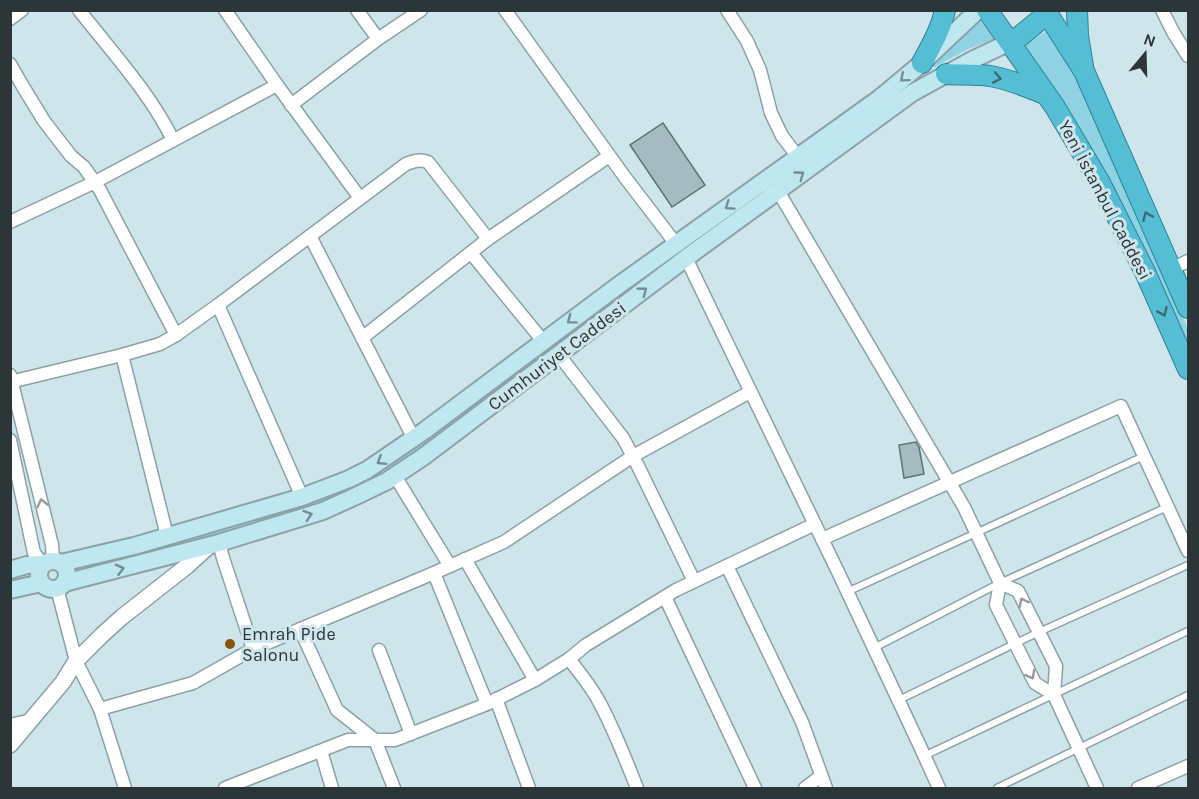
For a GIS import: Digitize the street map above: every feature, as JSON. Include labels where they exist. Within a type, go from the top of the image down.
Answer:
[{"type":"highway","points":[[922,63],[937,35],[945,10]]},
{"type":"highway","name":"Yeni İstanbul Caddesi","points":[[987,10],[1055,107],[1099,181],[1145,272],[1188,369]]},
{"type":"highway","points":[[1077,10],[1078,36],[1084,71]]},
{"type":"highway","points":[[1010,42],[1019,37],[1046,12]]},
{"type":"highway","name":"Yeni İstanbul Caddesi","points":[[1046,12],[1084,71],[1180,265],[1188,308]]},
{"type":"highway","points":[[946,74],[1001,78],[1045,94]]},
{"type":"main road","name":"Cumhuriyet Caddesi","points":[[10,570],[134,546],[302,497],[367,470],[414,439],[619,285],[880,98],[922,63],[978,10]]},
{"type":"main road","name":"Cumhuriyet Caddesi","points":[[10,590],[54,585],[215,544],[332,507],[395,476],[686,258],[912,93],[1010,42]]},
{"type":"main road","points":[[676,244],[686,258]]},
{"type":"main road","points":[[52,563],[66,569],[67,576],[54,585],[39,575],[39,571],[52,563]]},
{"type":"street","points":[[10,19],[22,10]]},
{"type":"street","points":[[79,10],[163,120],[173,141]]},
{"type":"street","points":[[225,10],[291,105],[360,198]]},
{"type":"street","points":[[357,10],[378,39]]},
{"type":"street","points":[[291,105],[378,39],[421,10]]},
{"type":"street","points":[[506,10],[609,156],[676,244]]},
{"type":"street","points":[[727,10],[747,41],[760,70],[771,113],[782,136],[798,157]]},
{"type":"street","points":[[1162,10],[1188,56]]},
{"type":"street","points":[[10,64],[44,121],[71,156],[84,167],[100,190],[176,335]]},
{"type":"street","points":[[10,222],[95,182],[277,85]]},
{"type":"street","points":[[362,338],[488,239],[609,156]]},
{"type":"street","points":[[10,440],[34,553],[52,563],[52,545],[11,380],[160,344],[218,305],[406,164],[416,160],[428,162],[488,239]]},
{"type":"street","points":[[778,191],[964,507],[1000,583],[996,605],[1035,683],[1054,695]]},
{"type":"street","points":[[310,236],[414,439]]},
{"type":"street","points":[[471,253],[543,341]]},
{"type":"street","points":[[686,258],[848,592],[939,789]]},
{"type":"street","points":[[218,305],[302,497]]},
{"type":"street","points":[[122,355],[167,536]]},
{"type":"street","points":[[559,355],[623,438],[694,581]]},
{"type":"street","points":[[100,709],[193,683],[253,649],[504,542],[633,456],[750,392]]},
{"type":"street","points":[[822,539],[1121,406],[1188,551]]},
{"type":"street","points":[[395,476],[450,566]]},
{"type":"street","points":[[225,789],[246,785],[348,740],[395,740],[491,701],[535,680],[569,659],[586,645],[694,581],[815,524]]},
{"type":"street","points":[[10,745],[63,681],[76,661],[102,635],[215,544],[223,558],[253,649]]},
{"type":"street","points":[[465,559],[535,680]]},
{"type":"street","points":[[727,566],[790,694],[826,789]]},
{"type":"street","points":[[434,573],[529,789]]},
{"type":"street","points":[[1000,583],[1018,591],[1056,666],[1054,695],[1097,789]]},
{"type":"street","points":[[54,585],[76,661],[100,709],[125,789]]},
{"type":"street","points":[[665,597],[755,789]]},
{"type":"street","points":[[300,629],[337,710],[375,740],[394,789]]},
{"type":"street","points":[[379,650],[411,734]]},
{"type":"street","points":[[569,659],[597,698],[637,789]]},
{"type":"street","points":[[10,725],[32,720]]},
{"type":"street","points":[[321,751],[332,789]]},
{"type":"street","points":[[1138,789],[1188,766]]},
{"type":"street","points":[[805,789],[821,776]]},
{"type":"lane","points":[[848,592],[1144,456]]},
{"type":"lane","points":[[874,648],[1000,583],[1168,507]]},
{"type":"lane","points":[[898,700],[1188,565]]},
{"type":"lane","points":[[924,756],[1188,631]]},
{"type":"lane","points":[[997,789],[1188,695]]},
{"type":"shaded area","points":[[980,20],[994,39],[933,67],[935,62]]},
{"type":"shaded area","points":[[1048,30],[1076,77],[1109,145],[1188,329],[1188,347],[1061,103],[1024,45]]},
{"type":"shaded area","points":[[665,259],[667,261],[664,264],[602,314],[483,404],[383,475],[308,510],[86,568],[82,567],[381,470]]},
{"type":"building","points":[[663,123],[705,185],[672,207],[630,145]]},
{"type":"building","points":[[916,442],[924,474],[904,478],[899,445]]},
{"type":"place","name":"Emrah Pide Salonu","points":[[230,644]]}]
